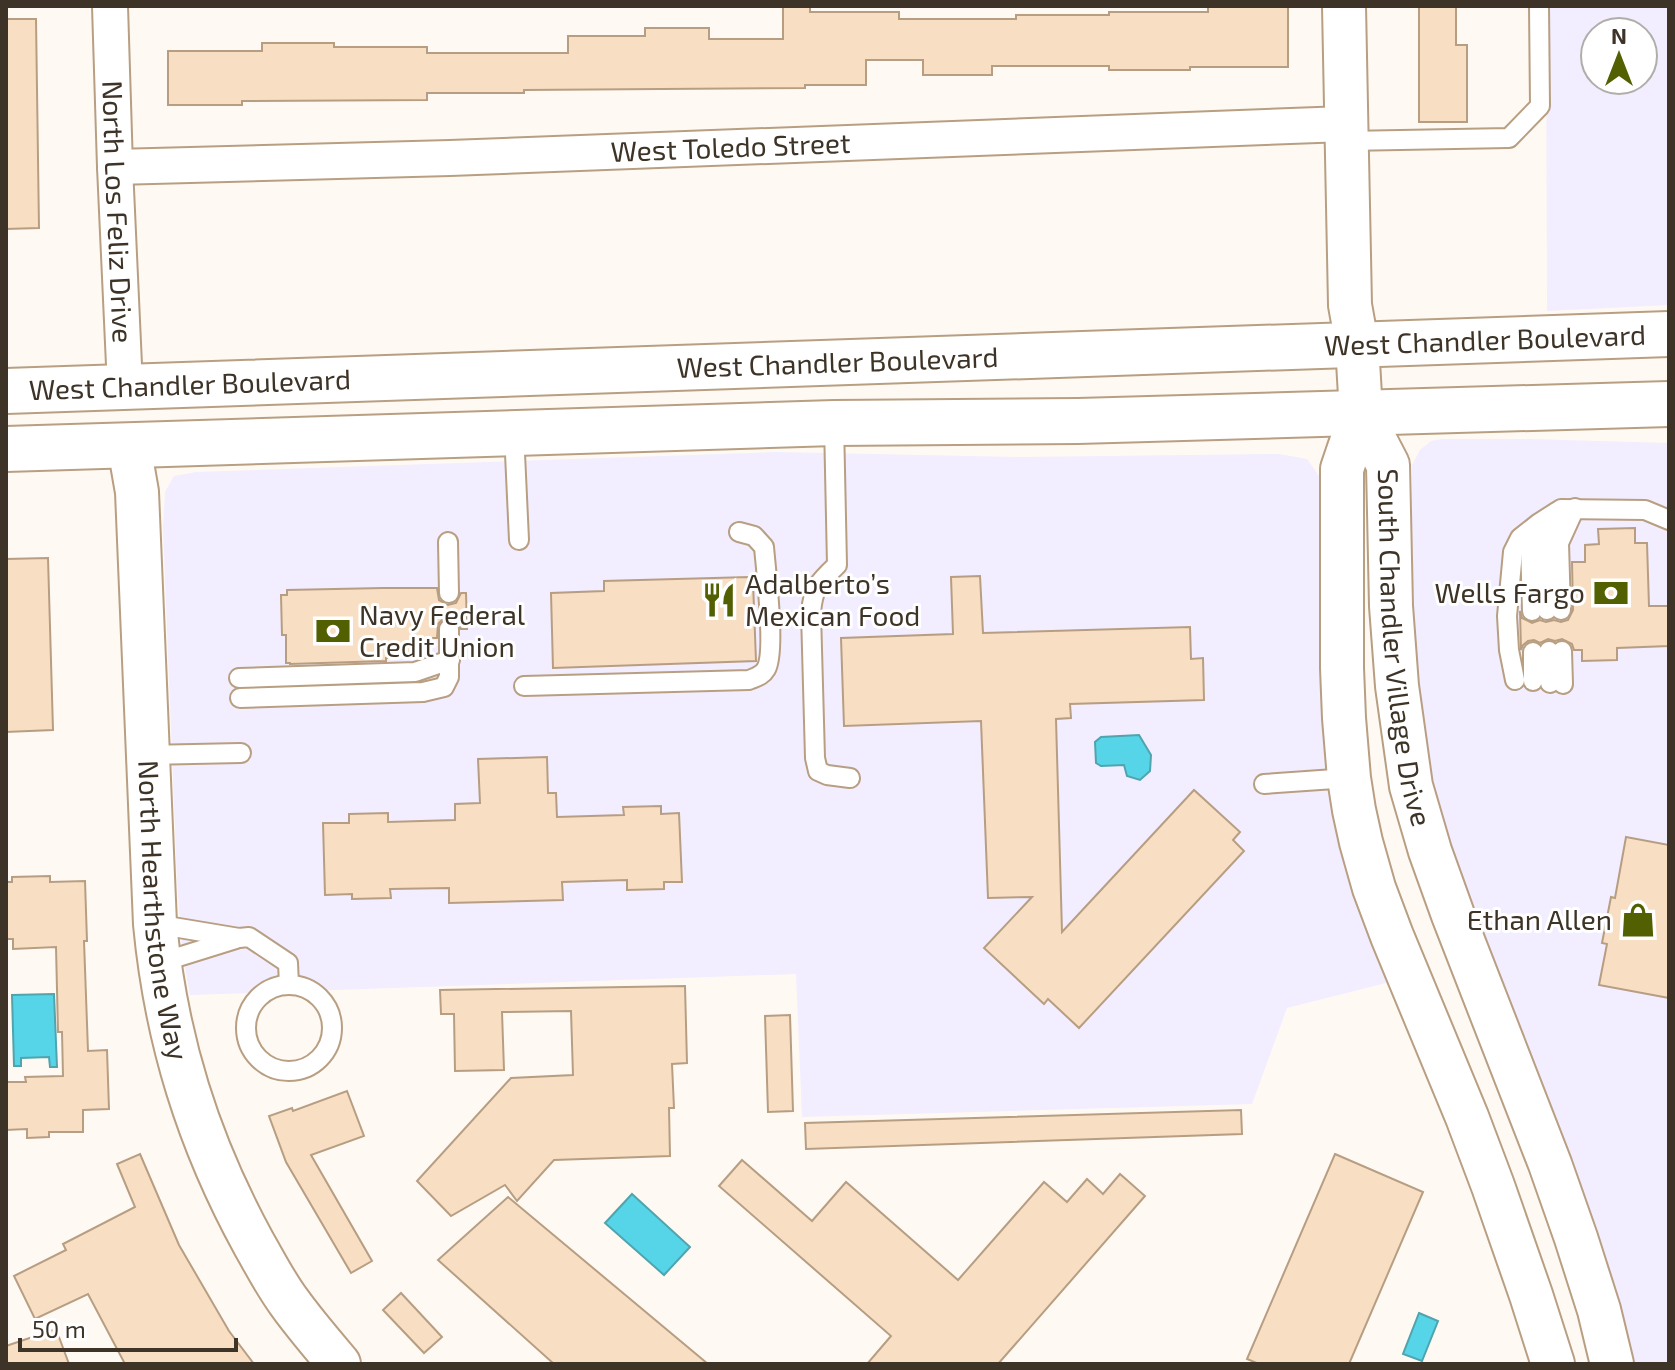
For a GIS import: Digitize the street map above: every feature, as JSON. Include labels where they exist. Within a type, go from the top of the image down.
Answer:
[{"type":"main road","name":"West Chandler Boulevard","points":[[6,449],[127,416],[1357,344],[1669,334]]},
{"type":"main road","name":"West Chandler Boulevard","points":[[6,391],[127,416],[514,432],[834,423],[1092,421],[1669,404]]},
{"type":"street","name":"North Los Feliz Drive","points":[[110,6],[127,416]]},
{"type":"street","points":[[1344,6],[1350,305],[1357,344],[1361,413]]},
{"type":"street","name":"West Toledo Street","points":[[115,167],[1346,133]]},
{"type":"street","name":"South Chandler Village Drive","points":[[1361,413],[1388,465],[1391,606],[1397,686],[1411,786],[1458,929],[1576,1238],[1612,1364]]},
{"type":"street","name":"South Chandler Village Drive","points":[[1361,413],[1342,469],[1344,718],[1349,778],[1361,842],[1392,936],[1482,1158],[1553,1364]]},
{"type":"street","name":"North Hearthstone Way","points":[[127,416],[137,492],[146,755],[157,943],[165,999],[186,1086],[216,1168],[270,1273],[288,1301],[339,1364]]},
{"type":"street","points":[[1349,778],[1405,754]]},
{"type":"lane","points":[[1346,133],[1509,138],[1540,106],[1539,6]]},
{"type":"lane","points":[[834,423],[837,565],[818,583],[812,595],[815,758],[818,771],[850,778]]},
{"type":"lane","points":[[514,432],[519,540]]},
{"type":"lane","points":[[1547,518],[1547,610],[1559,543],[1575,508]]},
{"type":"lane","points":[[1540,682],[1509,650],[1507,616],[1513,552],[1520,538],[1561,509],[1645,510],[1669,520]]},
{"type":"lane","points":[[524,686],[749,680],[761,675],[767,667],[771,649],[764,547],[754,536],[739,532]]},
{"type":"lane","points":[[448,542],[449,593]]},
{"type":"lane","points":[[240,698],[423,692],[444,687],[449,677],[449,629]]},
{"type":"lane","points":[[1540,682],[1548,651],[1540,682]]},
{"type":"lane","points":[[239,678],[415,672],[450,660]]},
{"type":"lane","points":[[146,755],[241,753]]},
{"type":"lane","points":[[1264,784],[1349,778]]},
{"type":"lane","points":[[157,943],[249,937],[288,963],[289,985]]},
{"type":"lane","points":[[157,943],[239,938]]},
{"type":"lane","points":[[289,985],[300,986],[323,1000],[333,1025],[326,1051],[317,1061],[304,1069],[289,1071],[275,1069],[252,1050],[246,1022],[251,1008],[261,996],[273,988],[289,985]]},
{"type":"shaded area","points":[[1546,6],[1669,6],[1669,305],[1547,311]]},
{"type":"shaded area","points":[[1431,441],[1669,443],[1669,1364],[1633,1364],[1605,1256],[1452,860],[1431,782],[1412,632],[1412,465],[1420,450]]},
{"type":"shaded area","points":[[776,452],[1020,457],[1279,454],[1307,459],[1320,477],[1322,486],[1325,734],[1332,809],[1360,909],[1390,982],[1287,1008],[1252,1104],[802,1117],[796,974],[190,995],[182,951],[177,880],[163,528],[165,492],[174,476],[196,472]]},
{"type":"water","points":[[1139,735],[1151,755],[1150,771],[1140,780],[1127,776],[1124,765],[1101,766],[1096,763],[1095,742],[1101,737]]},
{"type":"water","points":[[54,994],[57,1067],[50,1067],[49,1057],[21,1058],[21,1066],[14,1066],[12,995]]},
{"type":"water","points":[[632,1194],[690,1247],[664,1275],[605,1223]]},
{"type":"water","points":[[1419,1313],[1438,1321],[1422,1361],[1403,1354]]},
{"type":"building","points":[[783,6],[810,6],[810,12],[899,12],[899,19],[1016,19],[1016,15],[1208,12],[1208,6],[1288,6],[1288,67],[1109,70],[1109,66],[992,66],[992,75],[923,75],[923,60],[866,60],[866,85],[524,90],[524,93],[427,93],[427,100],[242,101],[242,105],[168,105],[168,51],[262,51],[262,43],[334,43],[334,47],[427,47],[427,53],[568,53],[568,36],[645,36],[645,28],[709,28],[709,39],[783,39]]},
{"type":"building","points":[[1419,6],[1456,6],[1456,45],[1467,45],[1467,122],[1419,122]]},
{"type":"building","points":[[6,19],[36,19],[39,228],[6,229]]},
{"type":"building","points":[[1635,528],[1635,543],[1647,543],[1649,606],[1669,606],[1669,646],[1617,648],[1617,660],[1582,661],[1582,650],[1574,650],[1572,644],[1562,639],[1548,639],[1540,643],[1528,641],[1521,650],[1520,611],[1522,618],[1532,623],[1568,620],[1573,610],[1572,562],[1585,562],[1585,545],[1599,544],[1598,529]]},
{"type":"building","points":[[48,558],[53,730],[6,732],[6,559]]},
{"type":"building","points":[[980,576],[983,633],[1190,627],[1191,659],[1203,658],[1204,700],[1070,704],[1071,718],[1056,719],[1062,932],[1194,790],[1240,832],[1233,840],[1244,851],[1079,1028],[1048,999],[1044,1004],[984,948],[1032,897],[988,898],[981,721],[844,726],[841,638],[953,634],[951,577]]},
{"type":"building","points":[[749,577],[749,582],[753,582],[756,661],[553,668],[551,593],[604,591],[604,581]]},
{"type":"building","name":"Navy Federal Credit Union","points":[[437,588],[439,600],[448,605],[456,603],[461,593],[466,593],[467,629],[461,629],[454,618],[444,618],[438,624],[437,638],[431,638],[431,644],[422,644],[422,652],[392,654],[392,658],[386,658],[386,661],[286,663],[281,595],[287,595],[287,590]]},
{"type":"building","points":[[547,757],[548,793],[556,793],[557,817],[624,815],[623,807],[661,806],[661,814],[679,813],[682,882],[664,882],[664,889],[627,890],[627,880],[562,882],[563,900],[449,903],[449,888],[390,889],[391,898],[352,899],[352,894],[325,895],[323,823],[349,823],[349,814],[388,813],[388,822],[455,820],[455,804],[480,803],[478,759]]},
{"type":"building","name":"Ethan Allen","points":[[1626,837],[1669,845],[1669,998],[1599,985],[1607,944],[1602,943],[1611,897],[1615,898]]},
{"type":"building","points":[[50,876],[50,882],[85,881],[88,1051],[107,1050],[109,1109],[83,1110],[83,1132],[49,1132],[49,1137],[27,1138],[27,1129],[6,1130],[6,1082],[26,1082],[25,1077],[63,1076],[62,1032],[58,1032],[56,947],[13,949],[13,939],[6,939],[6,882],[12,882],[12,877]]},
{"type":"building","points":[[685,986],[687,1063],[672,1064],[674,1108],[669,1108],[670,1156],[554,1160],[517,1201],[505,1185],[451,1216],[417,1181],[511,1078],[573,1075],[571,1011],[502,1012],[504,1070],[455,1071],[454,1014],[441,1014],[440,990]]},
{"type":"building","points":[[790,1015],[793,1111],[768,1112],[765,1016]]},
{"type":"building","points":[[347,1091],[364,1136],[311,1155],[372,1261],[351,1273],[286,1162],[269,1116],[292,1108],[293,1111]]},
{"type":"building","points":[[1241,1110],[1242,1134],[806,1149],[805,1123]]},
{"type":"building","points":[[140,1154],[179,1245],[229,1331],[254,1364],[125,1364],[88,1294],[35,1319],[14,1276],[66,1250],[63,1244],[135,1207],[117,1164]]},
{"type":"building","points":[[1335,1154],[1423,1192],[1349,1364],[1259,1364],[1247,1359]]},
{"type":"building","points":[[742,1160],[812,1221],[846,1182],[958,1280],[1044,1182],[1067,1202],[1087,1179],[1103,1194],[1120,1174],[1145,1196],[998,1364],[867,1364],[891,1336],[719,1186]]},
{"type":"building","points":[[508,1197],[708,1364],[554,1364],[438,1260]]},
{"type":"building","points":[[401,1293],[442,1337],[424,1353],[383,1310]]},
{"type":"building","points":[[56,1329],[69,1364],[6,1364],[6,1346]]},
{"type":"place","name":"Wells Fargo","points":[[1611,593]]},
{"type":"place","name":"Adalberto’s Mexican Food","points":[[719,600]]},
{"type":"place","name":"Navy Federal Credit Union","points":[[333,631]]},
{"type":"place","name":"Ethan Allen","points":[[1638,920]]}]
